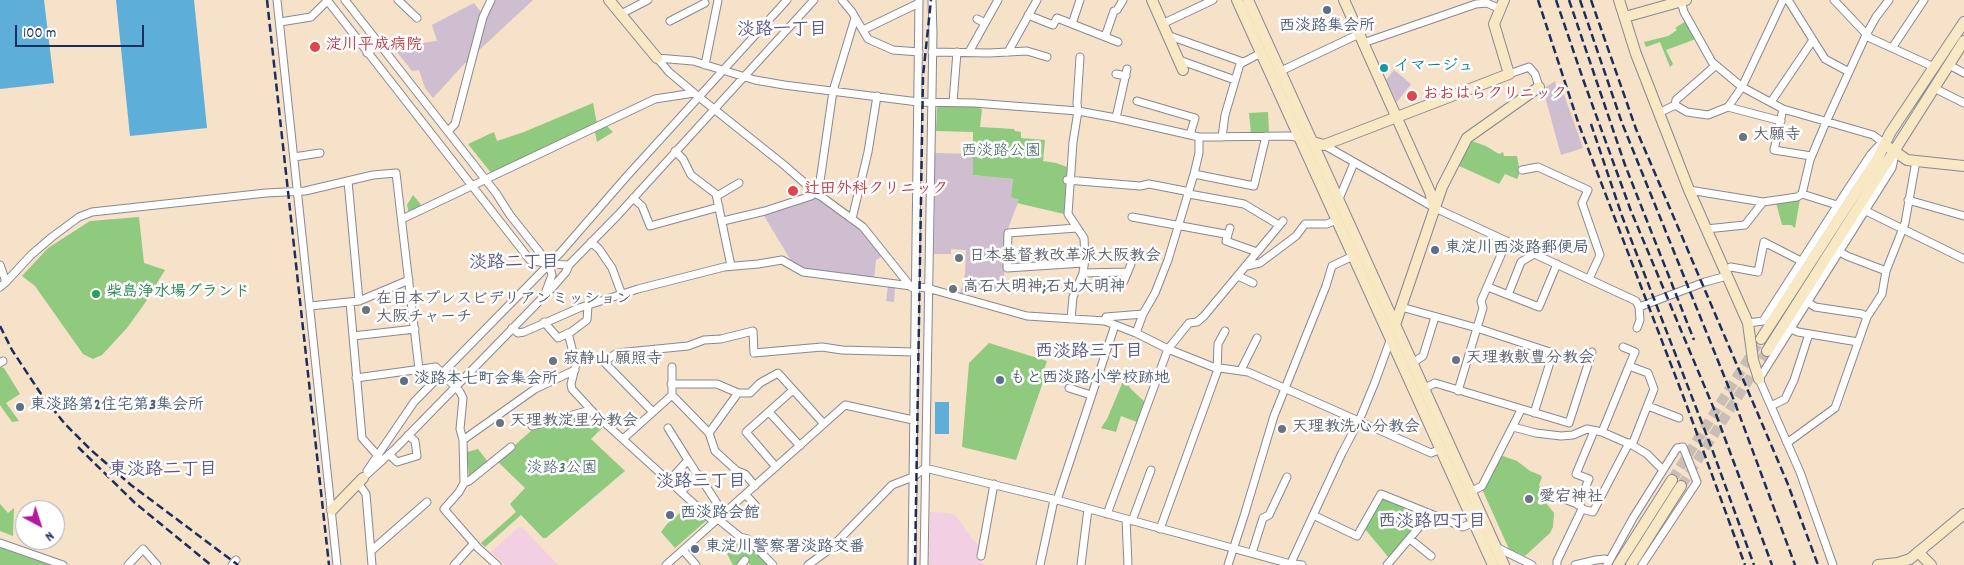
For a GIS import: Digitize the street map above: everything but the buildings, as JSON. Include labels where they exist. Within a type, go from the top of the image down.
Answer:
[{"type":"street","points":[[277,0],[338,565]]},
{"type":"street","points":[[280,22],[312,17],[328,0],[367,53],[530,260],[549,264],[569,265]]},
{"type":"street","points":[[345,0],[486,180],[510,215],[549,264],[552,275],[543,297]]},
{"type":"street","points":[[398,0],[416,18]]},
{"type":"street","points":[[448,131],[455,124],[483,17],[491,0]]},
{"type":"street","points":[[609,0],[669,72],[715,108],[816,194],[863,227],[913,287]]},
{"type":"street","points":[[621,14],[648,0]]},
{"type":"street","points":[[705,65],[718,0]]},
{"type":"street","points":[[332,510],[543,297],[566,272],[569,265],[633,198],[814,0]]},
{"type":"street","points":[[842,0],[868,39],[893,50],[920,52]]},
{"type":"street","points":[[924,565],[932,0]]},
{"type":"street","points":[[969,52],[998,0]]},
{"type":"street","points":[[1008,52],[1037,0]]},
{"type":"street","points":[[1072,24],[1080,0]]},
{"type":"street","points":[[1105,37],[1114,11],[1117,10],[1123,0]]},
{"type":"street","points":[[1152,0],[1181,65],[1235,80]]},
{"type":"street","points":[[1162,24],[1213,0]]},
{"type":"street","points":[[1237,0],[1493,565]]},
{"type":"street","points":[[1248,0],[1414,362],[1504,565]]},
{"type":"street","points":[[1344,0],[1430,192],[1434,208]]},
{"type":"street","points":[[1619,0],[1636,54],[1689,190],[1748,323],[1753,360],[1759,379],[1815,510],[1817,521],[1833,565]]},
{"type":"street","points":[[1674,105],[1687,112],[1708,115],[1728,107],[1742,87],[1783,0]]},
{"type":"street","points":[[1788,0],[1825,59],[1849,72]]},
{"type":"street","points":[[1802,194],[1811,156],[1826,122],[1866,35],[1876,17],[1889,0]]},
{"type":"street","points":[[1892,48],[1924,0]]},
{"type":"street","points":[[360,481],[414,402],[549,264],[697,95],[724,69],[784,1]]},
{"type":"street","points":[[1625,17],[1683,1],[1684,12],[1715,66],[1742,87],[1783,109],[1873,135],[1908,160],[1964,166]]},
{"type":"street","points":[[670,21],[704,2],[715,16]]},
{"type":"street","points":[[863,30],[919,2],[920,52],[913,287],[915,322],[911,565]]},
{"type":"street","points":[[1839,2],[1866,35],[1934,67]]},
{"type":"street","points":[[1281,71],[1361,39],[1476,4],[1487,3],[1502,4],[1495,20],[1495,27],[1509,74]]},
{"type":"street","points":[[1028,15],[1052,25],[1057,18],[1118,42]]},
{"type":"street","points":[[816,194],[833,91],[855,18]]},
{"type":"street","points":[[977,19],[985,23]]},
{"type":"street","points":[[1761,339],[1883,143],[1964,22]]},
{"type":"street","points":[[919,34],[933,33]]},
{"type":"street","points":[[1167,35],[1242,62]]},
{"type":"street","points":[[1771,102],[1813,40]]},
{"type":"street","points":[[1767,350],[1964,41]]},
{"type":"street","points":[[367,53],[379,44]]},
{"type":"street","points":[[932,52],[990,53],[1026,51],[1047,57]]},
{"type":"street","points":[[953,102],[957,52]]},
{"type":"street","points":[[1222,137],[1225,115],[1242,62],[1261,52]]},
{"type":"street","points":[[1071,319],[1073,297],[1083,273],[1085,259],[1084,238],[1068,214],[1068,180],[1078,111],[1080,57]]},
{"type":"street","points":[[657,58],[693,61],[724,69],[743,77],[784,85],[918,102],[953,102],[1078,111],[1199,137],[1293,136],[1324,145],[1434,208],[1636,301],[1639,307],[1640,320],[1637,328]]},
{"type":"street","points":[[1949,65],[1964,73]]},
{"type":"street","points":[[1659,113],[1674,105],[1676,100],[1715,66]]},
{"type":"street","points":[[1290,564],[1359,421],[1391,338],[1442,187],[1467,138],[1539,86],[1535,74],[1529,67],[1324,145]]},
{"type":"street","points":[[1116,74],[1126,73],[1116,118]]},
{"type":"street","points":[[1934,88],[1964,103]]},
{"type":"street","points":[[402,219],[655,99],[697,95]]},
{"type":"street","points":[[852,219],[868,152],[876,96]]},
{"type":"street","points":[[1137,101],[1195,118],[1190,135]]},
{"type":"street","points":[[1728,107],[1781,121]]},
{"type":"street","points":[[1783,109],[1774,150],[1811,156]]},
{"type":"street","points":[[1194,174],[1254,186],[1266,136]]},
{"type":"street","points":[[1136,333],[1168,260],[1194,174],[1199,137]]},
{"type":"street","points":[[442,149],[454,140]]},
{"type":"street","points":[[1748,323],[1763,321],[1871,154],[1883,143]]},
{"type":"street","points":[[675,151],[683,159],[691,175],[716,194],[731,266]]},
{"type":"street","points":[[294,157],[320,152]]},
{"type":"street","points":[[1759,379],[1892,168],[1895,152]]},
{"type":"street","points":[[1787,443],[1836,408],[1867,317],[1882,294],[1886,271],[1902,230],[1916,161]]},
{"type":"street","points":[[1339,199],[1354,163]]},
{"type":"street","points":[[1522,170],[1538,167],[1588,190],[1582,203],[1600,255],[1589,279]]},
{"type":"street","points":[[3,284],[31,255],[52,237],[79,217],[92,212],[298,191],[373,175],[396,173],[420,369]]},
{"type":"street","points":[[1068,180],[1140,186],[1149,184],[1244,204],[1281,223],[1204,316],[1197,322],[1189,324],[1168,349],[1106,514]]},
{"type":"street","points":[[348,181],[359,300]]},
{"type":"street","points":[[633,198],[642,206],[650,226],[718,202],[739,183]]},
{"type":"street","points":[[1689,190],[1763,202],[1796,197],[1802,194],[1837,205]]},
{"type":"street","points":[[723,221],[765,211],[816,194]]},
{"type":"street","points":[[1908,200],[1964,216]]},
{"type":"street","points":[[1706,229],[1745,225],[1763,202]]},
{"type":"street","points":[[1866,211],[1964,259]]},
{"type":"street","points":[[1132,217],[1224,234],[1227,237]]},
{"type":"street","points":[[1247,266],[1260,263],[1296,236],[1305,224],[1327,224],[1336,220]]},
{"type":"street","points":[[1077,228],[1008,233],[1007,268],[1083,263]]},
{"type":"street","points":[[1230,228],[1226,241],[1257,252]]},
{"type":"street","points":[[1458,391],[1483,308],[1481,301],[1507,241]]},
{"type":"street","points":[[591,242],[612,268],[622,295]]},
{"type":"street","points":[[1639,307],[1725,273],[1732,267],[1758,272],[1764,242],[1801,261]]},
{"type":"street","points":[[1840,252],[1886,271]]},
{"type":"street","points":[[1508,295],[1521,262],[1534,254]]},
{"type":"street","points":[[1228,565],[1267,436],[1284,387],[1326,286],[1332,266],[1353,256]]},
{"type":"street","points":[[512,328],[518,333],[524,332],[563,313],[646,287],[731,266],[782,260],[803,272],[927,288],[1020,314],[1104,322],[1115,325],[1202,363],[1241,370],[1284,387],[1431,453],[1441,449]]},
{"type":"street","points":[[532,280],[536,268],[533,261]]},
{"type":"street","points":[[1124,281],[1131,264]]},
{"type":"street","points":[[1488,287],[1539,307],[1558,264]]},
{"type":"street","points":[[0,265],[3,284]]},
{"type":"street","points":[[1083,273],[1128,272]]},
{"type":"street","points":[[1238,276],[1253,283]]},
{"type":"street","points":[[310,306],[359,300],[409,280]]},
{"type":"street","points":[[350,302],[362,438],[382,461]]},
{"type":"street","points":[[1808,302],[1815,307],[1862,314],[1867,317]]},
{"type":"street","points":[[544,322],[558,338],[587,320],[588,306]]},
{"type":"street","points":[[1401,307],[1553,352],[1534,413]]},
{"type":"street","points":[[1104,322],[1106,317],[1143,314]]},
{"type":"street","points":[[1414,362],[1423,356],[1435,317]]},
{"type":"street","points":[[915,322],[927,322]]},
{"type":"street","points":[[1040,565],[1056,500],[1115,325]]},
{"type":"street","points":[[353,336],[415,329]]},
{"type":"street","points":[[1792,329],[1809,334],[1858,342]]},
{"type":"street","points":[[653,412],[605,363],[608,359],[617,353],[688,346],[704,340],[753,331],[754,353],[822,347],[842,350],[914,352]]},
{"type":"street","points":[[1160,529],[1218,367],[1218,344],[1225,331]]},
{"type":"street","points":[[568,333],[576,364],[571,384],[572,389],[594,413],[669,481],[716,521],[740,537],[748,539],[773,565]]},
{"type":"street","points":[[1771,406],[1785,399],[1794,380],[1809,334]]},
{"type":"street","points":[[1241,370],[1257,338]]},
{"type":"street","points":[[1602,432],[1635,352],[1623,347]]},
{"type":"street","points":[[1425,388],[1435,383],[1521,410],[1569,422],[1592,352]]},
{"type":"street","points":[[1549,492],[1593,512],[1630,444],[1654,389],[1648,373],[1629,366]]},
{"type":"street","points":[[356,378],[436,367],[456,386],[463,397],[460,429],[463,440],[464,482],[459,492],[444,509],[474,543],[497,565]]},
{"type":"street","points":[[672,367],[672,395],[709,433],[715,450],[737,470],[745,474],[755,486]]},
{"type":"street","points":[[463,440],[536,388],[575,370]]},
{"type":"street","points":[[671,384],[717,384],[738,393],[750,393],[760,383],[778,373],[824,424]]},
{"type":"street","points":[[1069,388],[1091,396]]},
{"type":"street","points":[[776,468],[746,432],[793,390]]},
{"type":"street","points":[[709,433],[738,393]]},
{"type":"street","points":[[623,439],[672,395]]},
{"type":"street","points":[[666,565],[845,406],[914,418],[926,415]]},
{"type":"street","points":[[1648,406],[1679,418]]},
{"type":"street","points":[[1472,491],[1482,486],[1521,410]]},
{"type":"street","points":[[532,426],[587,411],[594,413]]},
{"type":"street","points":[[769,412],[800,446]]},
{"type":"street","points":[[1513,427],[1536,433],[1561,436],[1573,435],[1587,429],[1602,432],[1630,444],[1647,454],[1663,470]]},
{"type":"street","points":[[668,428],[695,471]]},
{"type":"street","points":[[1557,565],[1589,479],[1576,474],[1594,431]]},
{"type":"street","points":[[389,454],[397,462],[417,456],[415,441],[408,435]]},
{"type":"street","points":[[464,482],[469,481],[511,447]]},
{"type":"street","points":[[1611,564],[1663,470],[1677,448],[1683,448],[1698,482],[1642,565]]},
{"type":"street","points":[[669,481],[688,460]]},
{"type":"street","points":[[808,565],[830,549],[892,485],[913,477],[925,468],[1056,500],[1290,564],[1302,565]]},
{"type":"street","points":[[1128,565],[1129,520],[1151,470]]},
{"type":"street","points":[[682,492],[698,474],[724,514]]},
{"type":"street","points":[[1252,553],[1264,518],[1269,515],[1287,477]]},
{"type":"street","points":[[1611,564],[1672,480]]},
{"type":"street","points":[[360,481],[366,494],[372,565]]},
{"type":"street","points":[[981,556],[994,484]]},
{"type":"street","points":[[1631,565],[1681,486]]},
{"type":"street","points":[[1313,515],[1357,536],[1381,494],[1463,527],[1474,522]]},
{"type":"street","points":[[746,495],[756,506]]},
{"type":"street","points":[[371,551],[427,502]]},
{"type":"street","points":[[1081,565],[1088,509]]},
{"type":"street","points":[[1387,565],[1410,540],[1429,513]]},
{"type":"street","points":[[1878,565],[1898,564],[1910,559],[1964,514]]},
{"type":"street","points":[[1410,540],[1431,556]]},
{"type":"street","points":[[0,543],[63,565]]},
{"type":"street","points":[[454,565],[474,543]]},
{"type":"street","points":[[1496,547],[1532,565]]},
{"type":"street","points":[[128,565],[143,549],[158,565]]},
{"type":"street","points":[[683,550],[696,565]]},
{"type":"street","points":[[1918,552],[1931,565]]},
{"type":"street","points":[[1575,565],[1605,559],[1611,564]]},
{"type":"shaded area","points":[[495,0],[533,0],[476,53],[486,17]]},
{"type":"shaded area","points":[[474,3],[481,12],[468,63],[465,63],[433,98],[425,88],[419,70],[412,71],[393,47],[437,41],[432,25]]},
{"type":"shaded area","points":[[1394,70],[1411,84],[1397,102],[1386,80]]},
{"type":"shaded area","points":[[1555,81],[1557,90],[1562,89],[1583,148],[1561,155],[1543,89]]},
{"type":"shaded area","points":[[935,153],[973,154],[973,175],[1013,179],[1011,197],[1019,200],[1007,231],[1004,279],[1008,280],[1007,286],[1002,286],[1001,292],[968,285],[965,296],[960,294],[965,274],[966,250],[951,249],[951,254],[934,254]]},
{"type":"shaded area","points":[[816,197],[860,230],[883,256],[876,260],[874,279],[802,269],[793,264],[763,214]]},
{"type":"shaded area","points":[[888,286],[895,287],[894,302],[886,301]]},
{"type":"shaded area","points":[[930,512],[949,513],[957,517],[973,540],[981,547],[979,556],[981,563],[984,563],[984,565],[929,565]]},
{"type":"shaded area","points":[[519,527],[523,528],[558,565],[505,565],[491,552]]},
{"type":"green space","points":[[1686,21],[1696,39],[1666,50],[1673,64],[1670,67],[1660,42],[1646,47],[1644,42],[1668,36],[1677,30],[1675,28]]},
{"type":"green space","points":[[593,103],[597,124],[492,174],[468,144],[494,132],[497,141],[524,132]]},
{"type":"green space","name":"西淡路公園","points":[[940,105],[973,106],[982,109],[980,127],[1014,129],[1021,132],[1021,138],[1045,140],[1043,161],[1067,167],[1064,214],[1017,203],[1019,200],[1011,197],[1013,179],[973,175],[973,132],[936,131],[937,108]]},
{"type":"green space","points":[[1268,112],[1269,133],[1251,134],[1249,113]]},
{"type":"green space","points":[[607,126],[613,132],[597,142],[595,132]]},
{"type":"green space","points":[[1469,140],[1486,146],[1499,154],[1503,152],[1504,156],[1517,156],[1520,172],[1517,179],[1505,174],[1499,184],[1457,165]]},
{"type":"green space","points":[[413,195],[423,207],[409,214],[407,205]]},
{"type":"green space","points":[[1800,199],[1795,228],[1791,225],[1782,225],[1776,203]]},
{"type":"green space","name":"柴島浄水場グランド","points":[[139,217],[144,263],[165,270],[127,328],[102,355],[93,359],[83,354],[35,286],[22,276],[48,248],[90,221]]},
{"type":"green space","points":[[989,343],[1047,361],[1041,378],[1044,379],[1016,460],[962,447],[969,363]]},
{"type":"green space","points":[[0,367],[4,368],[20,394],[6,403],[19,421],[12,422],[0,405]]},
{"type":"green space","points":[[1124,379],[1131,389],[1145,402],[1137,422],[1121,416],[1116,432],[1101,428],[1107,419]]},
{"type":"green space","name":"淡路3公園","points":[[594,415],[605,425],[591,439],[625,471],[546,538],[543,538],[521,515],[485,547],[481,543],[516,512],[510,504],[525,488],[497,461],[532,430]]},
{"type":"green space","points":[[478,449],[488,462],[469,476],[467,452]]},
{"type":"green space","points":[[1500,455],[1517,461],[1542,477],[1539,485],[1543,494],[1548,492],[1549,496],[1546,503],[1554,513],[1553,527],[1550,533],[1525,556],[1509,549],[1482,489]]},
{"type":"green space","points":[[1384,499],[1405,507],[1399,522],[1415,529],[1389,558],[1365,529],[1381,500]]},
{"type":"green space","points":[[0,504],[8,513],[14,508],[13,536],[0,531]]},
{"type":"green space","points":[[691,504],[707,520],[675,548],[661,532],[667,524]]},
{"type":"green space","points":[[737,537],[745,540],[770,565],[750,565],[745,557],[737,565],[733,565],[724,548]]},
{"type":"green space","points":[[0,547],[29,557],[53,565],[0,565]]},
{"type":"water","points":[[0,0],[44,0],[54,83],[0,89]]},
{"type":"water","points":[[116,0],[194,0],[207,128],[130,136]]},
{"type":"water","points":[[935,402],[949,402],[949,434],[935,434]]},
{"type":"tunnel","points":[[1672,480],[1761,339]]},
{"type":"tunnel","points":[[1681,486],[1767,351]]},
{"type":"railway","points":[[267,0],[329,565]]},
{"type":"railway","points":[[915,565],[923,76],[931,0]]},
{"type":"railway","points":[[1538,0],[1579,125],[1685,401],[1745,565]]},
{"type":"railway","points":[[1556,0],[1631,211],[1714,409],[1772,565]]},
{"type":"railway","points":[[1569,0],[1625,165],[1694,340]]},
{"type":"railway","points":[[1580,0],[1622,123],[1735,403],[1795,565]]},
{"type":"railway","points":[[1591,0],[1636,129],[1787,482],[1818,565]]},
{"type":"railway","points":[[1591,124],[1622,216],[1712,449],[1754,565]]},
{"type":"railway","points":[[0,326],[12,350],[41,394],[65,424],[131,485],[238,565]]},
{"type":"railway","points":[[78,447],[135,503],[211,565]]},
{"type":"place","name":"西淡路集会所","points":[[1327,10]]},
{"type":"place","name":"淀川平成病院","points":[[315,47]]},
{"type":"place","name":"イマージュ","points":[[1384,68]]},
{"type":"place","name":"おおはらクリニック","points":[[1412,96]]},
{"type":"place","name":"大願寺","points":[[1743,137]]},
{"type":"place","name":"辻田外科クリニック","points":[[793,191]]},
{"type":"place","name":"東淀川西淡路郵便局","points":[[1435,250]]},
{"type":"place","name":"日本基督教改革派大阪教会","points":[[959,258]]},
{"type":"place","name":"高石大明神;石丸大明神","points":[[953,289]]},
{"type":"place","name":"柴島浄水場グランド","points":[[96,294]]},
{"type":"place","name":"在日本プレスビデリアンミッション 大阪チャーチ","points":[[366,310]]},
{"type":"place","name":"天理教敷豊分教会","points":[[1456,360]]},
{"type":"place","name":"寂静山 願照寺","points":[[553,361]]},
{"type":"place","name":"もと西淡路小学校跡地","points":[[1000,380]]},
{"type":"place","name":"淡路本七町会集会所","points":[[404,381]]},
{"type":"place","name":"東淡路第2住宅第3集会所","points":[[20,407]]},
{"type":"place","name":"天理教淀里分教会","points":[[500,423]]},
{"type":"place","name":"天理教洗心分教会","points":[[1282,429]]},
{"type":"place","name":"愛宕神社","points":[[1529,499]]},
{"type":"place","name":"西淡路会館","points":[[670,515]]},
{"type":"place","name":"東淀川警察署淡路交番","points":[[695,549]]},
{"type":"district","name":"淡路一丁目","points":[[782,32]]},
{"type":"district","name":"淡路二丁目","points":[[514,265]]},
{"type":"district","name":"西淡路三丁目","points":[[1089,354]]},
{"type":"district","name":"東淡路二丁目","points":[[163,472]]},
{"type":"district","name":"淡路三丁目","points":[[701,484]]},
{"type":"district","name":"西淡路四丁目","points":[[1432,524]]}]
